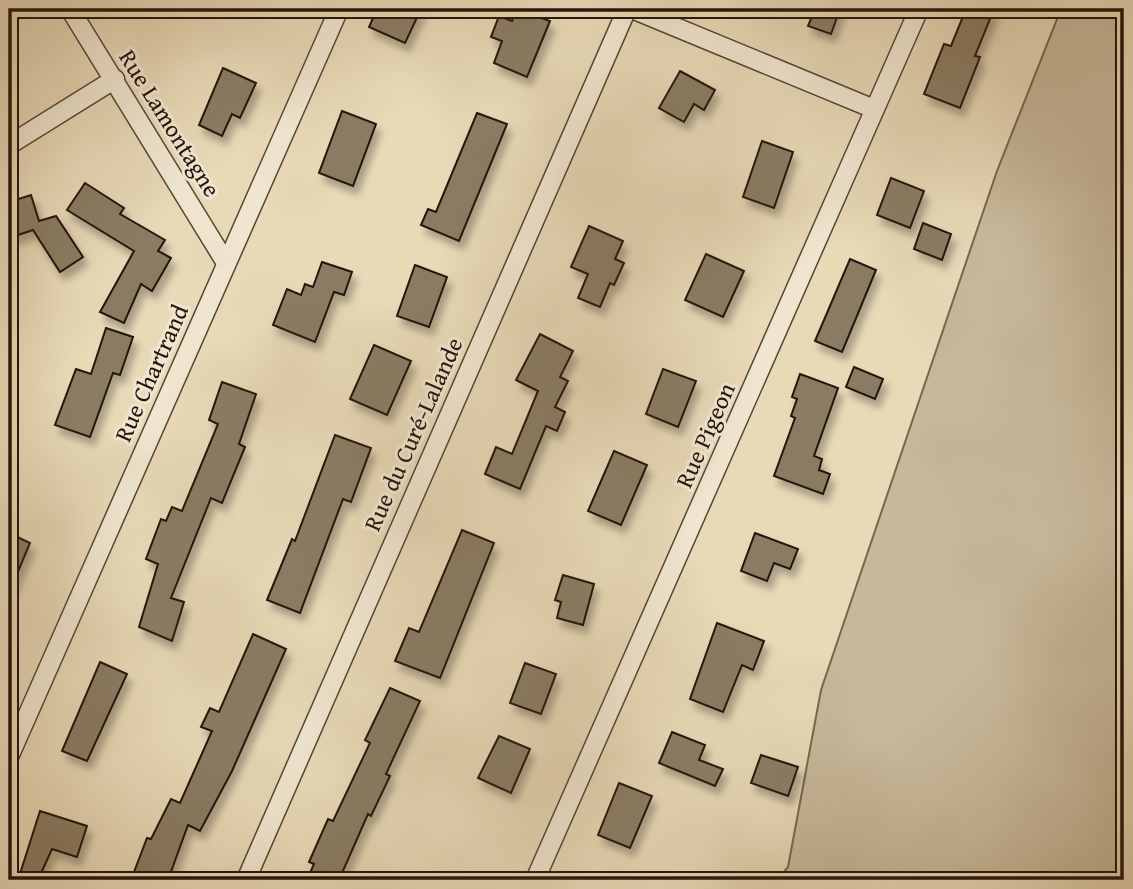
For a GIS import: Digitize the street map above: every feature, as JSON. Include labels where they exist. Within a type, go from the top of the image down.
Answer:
[{"type":"street","name":"Rue Lamontagne","points":[[70,9],[226,263]]},
{"type":"street","name":"Rue Chartrand","points":[[9,757],[339,9]]},
{"type":"street","points":[[629,9],[874,108]]},
{"type":"street","name":"Rue du Curé-Lalande","points":[[246,880],[629,9]]},
{"type":"street","name":"Rue Pigeon","points":[[536,880],[919,9]]},
{"type":"street","points":[[9,145],[115,79]]},
{"type":"shaded area","points":[[1061,9],[1124,9],[1124,880],[777,880],[788,867],[821,690],[997,171]]},
{"type":"building","points":[[377,9],[421,9],[405,43],[369,27]]},
{"type":"building","points":[[516,9],[550,21],[527,77],[494,63],[502,41],[491,37],[499,16],[512,21]]},
{"type":"building","points":[[815,9],[840,9],[831,34],[808,26]]},
{"type":"building","points":[[966,9],[994,9],[975,56],[980,57],[960,108],[924,94],[944,44],[951,46]]},
{"type":"building","points":[[223,68],[256,83],[240,118],[232,114],[222,136],[199,125]]},
{"type":"building","points":[[680,71],[715,90],[704,110],[694,104],[684,122],[659,108]]},
{"type":"building","points":[[342,111],[376,124],[353,186],[319,173]]},
{"type":"building","points":[[477,113],[507,124],[459,241],[421,225],[428,209],[436,212]]},
{"type":"building","points":[[762,141],[793,152],[774,208],[743,197]]},
{"type":"building","points":[[891,178],[924,191],[910,228],[877,215]]},
{"type":"building","points":[[85,183],[124,208],[120,214],[165,240],[158,251],[171,258],[152,291],[141,284],[124,323],[100,312],[134,251],[67,210]]},
{"type":"building","points":[[31,195],[39,221],[56,216],[83,257],[60,272],[33,230],[9,238],[9,202]]},
{"type":"building","points":[[923,223],[951,234],[942,260],[914,249]]},
{"type":"building","points":[[589,226],[623,241],[615,259],[624,263],[614,285],[610,283],[600,307],[578,298],[588,274],[571,267]]},
{"type":"building","points":[[706,254],[744,271],[723,317],[685,300]]},
{"type":"building","points":[[850,259],[876,270],[842,352],[815,341]]},
{"type":"building","points":[[322,262],[352,272],[344,295],[334,292],[315,342],[273,325],[287,289],[301,295],[305,284],[313,287]]},
{"type":"building","points":[[415,265],[447,277],[429,327],[397,316]]},
{"type":"building","points":[[106,328],[133,337],[120,375],[113,373],[90,437],[55,425],[76,369],[91,374]]},
{"type":"building","points":[[540,334],[573,351],[560,377],[568,381],[555,407],[565,412],[557,431],[546,426],[520,489],[485,474],[496,447],[512,454],[538,391],[516,380]]},
{"type":"building","points":[[374,345],[411,361],[387,415],[350,399]]},
{"type":"building","points":[[854,367],[883,379],[875,399],[846,387]]},
{"type":"building","points":[[663,369],[696,381],[678,427],[646,414]]},
{"type":"building","points":[[800,374],[838,388],[814,456],[822,459],[819,470],[830,474],[823,494],[774,476],[795,418],[791,416],[797,399],[792,397]]},
{"type":"building","points":[[222,382],[256,394],[239,444],[245,447],[222,503],[211,498],[171,598],[184,602],[172,641],[139,627],[158,564],[146,559],[161,519],[166,521],[172,507],[182,511],[218,424],[209,420]]},
{"type":"building","points":[[335,435],[371,448],[351,502],[343,499],[300,613],[267,600],[292,539],[295,541]]},
{"type":"building","points":[[614,451],[647,465],[621,525],[588,511]]},
{"type":"building","points":[[462,530],[494,543],[440,678],[395,661],[409,628],[419,632]]},
{"type":"building","points":[[9,533],[30,543],[9,593]]},
{"type":"building","points":[[755,533],[798,549],[790,569],[774,563],[767,581],[741,571]]},
{"type":"building","points":[[563,575],[594,584],[583,625],[557,618],[561,602],[555,600]]},
{"type":"building","points":[[717,623],[764,641],[753,670],[742,665],[723,712],[690,699]]},
{"type":"building","points":[[253,634],[286,649],[232,771],[200,831],[188,825],[168,880],[131,880],[147,838],[151,839],[171,799],[180,803],[212,731],[201,727],[210,708],[219,712]]},
{"type":"building","points":[[100,662],[127,674],[87,761],[62,751]]},
{"type":"building","points":[[525,663],[556,674],[541,714],[510,703]]},
{"type":"building","points":[[390,688],[420,701],[386,774],[390,776],[371,816],[368,814],[339,880],[307,880],[314,864],[309,862],[328,819],[333,821],[370,743],[365,740]]},
{"type":"building","points":[[672,732],[705,745],[699,760],[723,769],[715,786],[659,763]]},
{"type":"building","points":[[499,736],[530,749],[511,793],[478,778]]},
{"type":"building","points":[[761,755],[798,767],[788,796],[751,783]]},
{"type":"building","points":[[619,783],[652,796],[630,848],[598,835]]},
{"type":"building","points":[[40,811],[87,826],[77,857],[52,849],[38,880],[18,880]]}]
